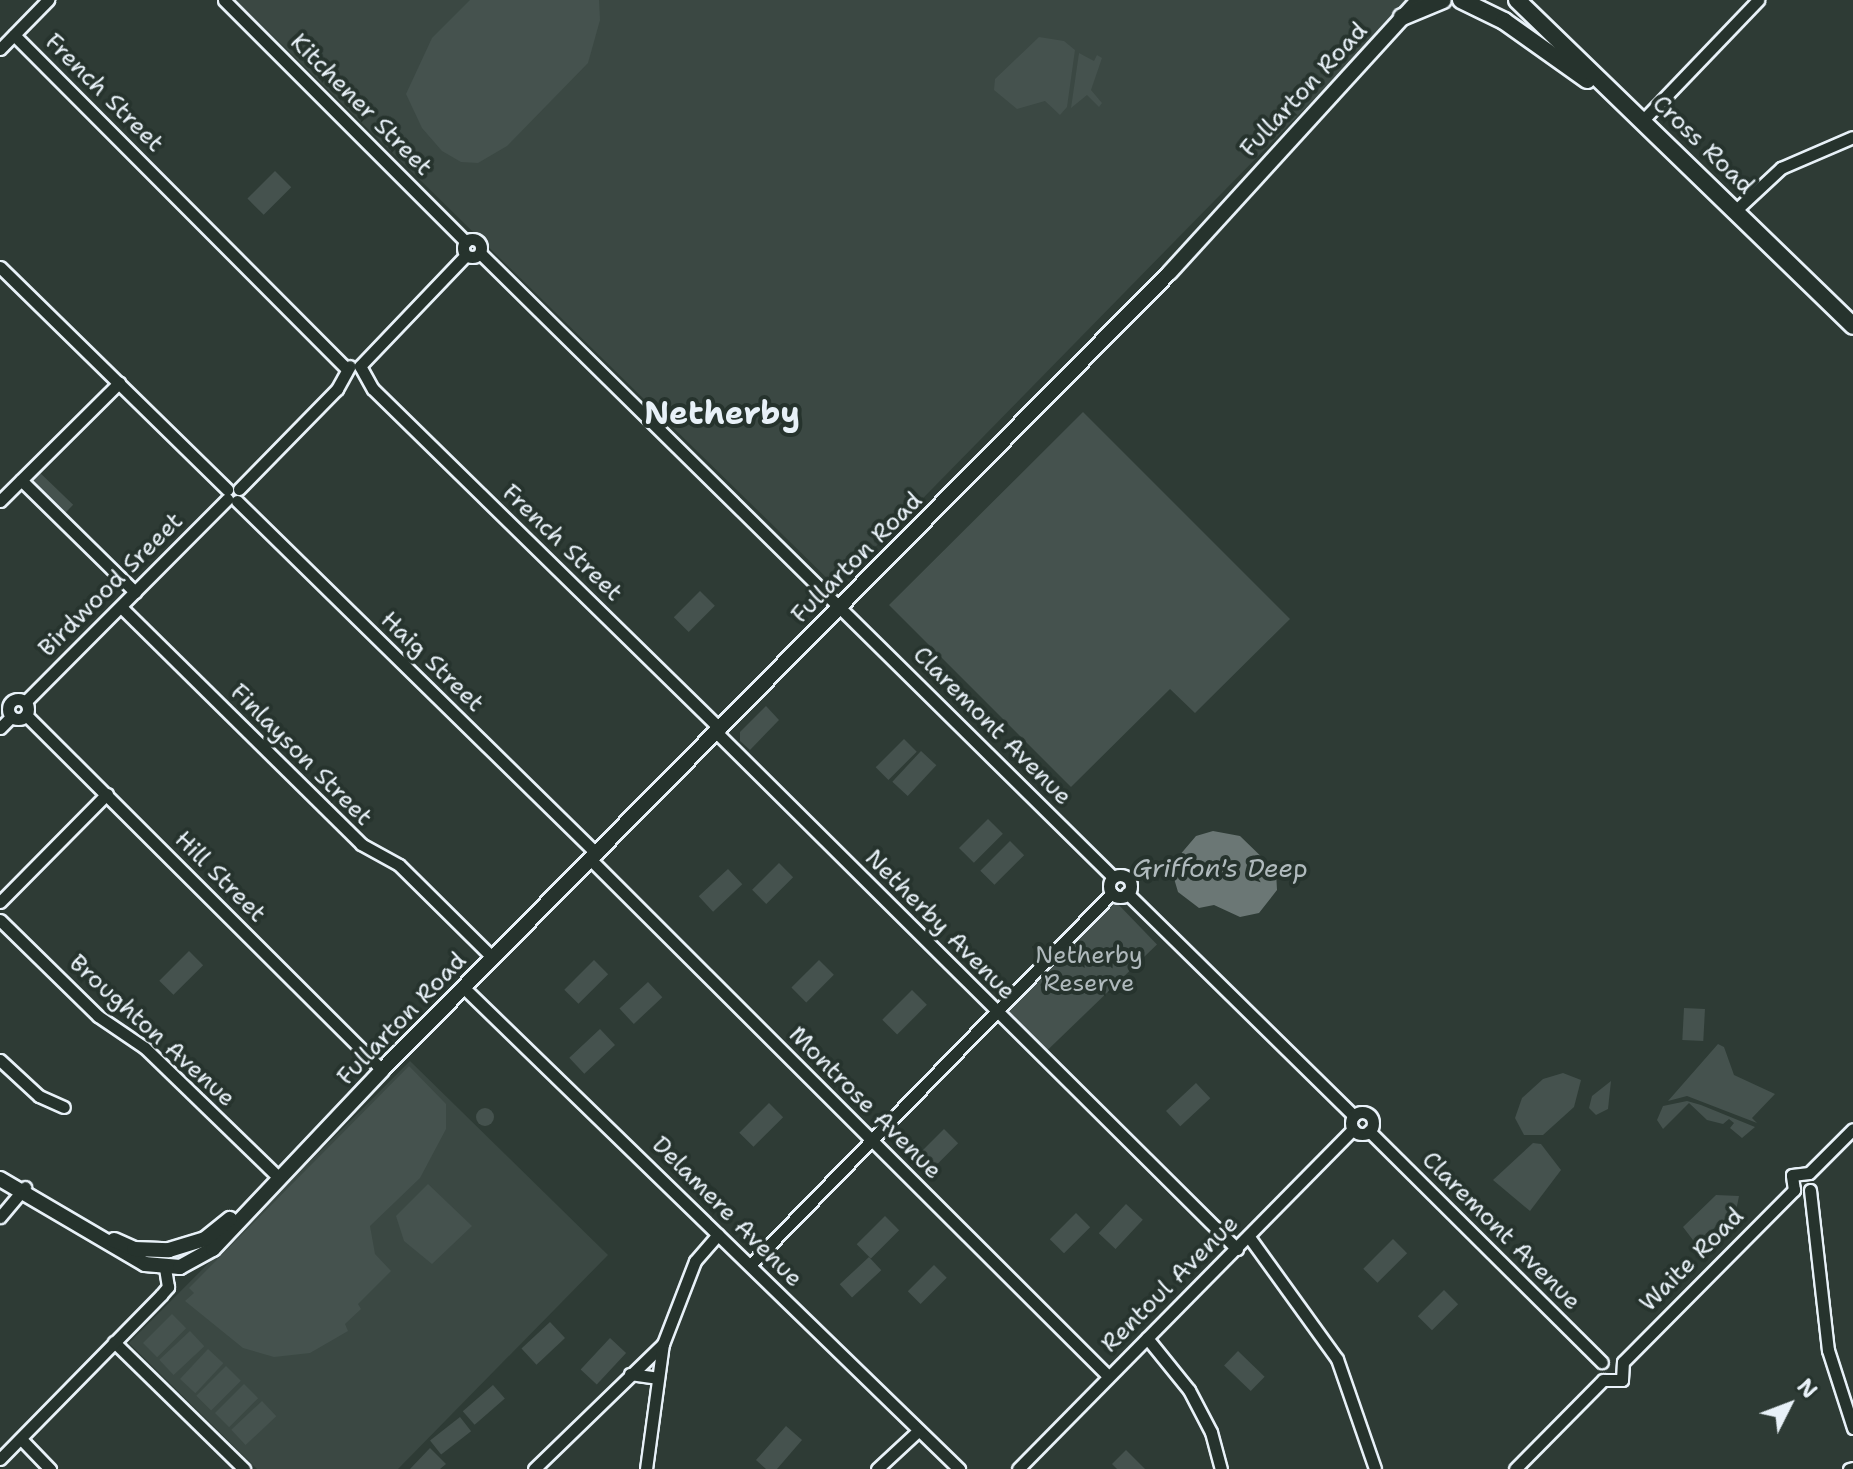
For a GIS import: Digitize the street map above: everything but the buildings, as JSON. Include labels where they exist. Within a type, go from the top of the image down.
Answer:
[{"type":"highway","points":[[1402,17],[1411,0]]},
{"type":"highway","points":[[1402,17],[1443,0]]},
{"type":"highway","points":[[1461,0],[1504,21],[1626,104]]},
{"type":"highway","name":"Cross Road","points":[[1517,0],[1644,119],[1853,326]]},
{"type":"main road","name":"Fullarton Road","points":[[165,1268],[197,1260],[213,1249],[492,957],[1170,272],[1418,0]]},
{"type":"main road","name":"Fullarton Road","points":[[165,1268],[191,1245],[217,1231],[318,1137]]},
{"type":"main road","points":[[0,1171],[124,1256],[165,1268]]},
{"type":"main road","points":[[0,1179],[165,1268]]},
{"type":"main road","points":[[134,1249],[191,1245]]},
{"type":"street","points":[[0,49],[48,0]]},
{"type":"street","name":"Kitchener Street","points":[[224,0],[466,249],[479,242],[480,253],[840,606]]},
{"type":"street","points":[[1644,119],[1757,0]]},
{"type":"street","name":"French Street","points":[[14,35],[718,730]]},
{"type":"street","points":[[1736,210],[1781,168],[1853,137]]},
{"type":"street","name":"Birdwood Sreeet","points":[[26,701],[354,372],[466,249]]},
{"type":"street","name":"Haig Street","points":[[1,270],[233,495],[594,857]]},
{"type":"street","points":[[0,501],[119,383]]},
{"type":"street","points":[[21,480],[135,592]]},
{"type":"street","name":"Claremont Avenue","points":[[840,606],[1113,877],[1128,879],[1127,893]]},
{"type":"street","name":"Finlayson Street","points":[[121,607],[361,844],[399,865],[492,957]]},
{"type":"street","points":[[0,691],[10,702],[11,717]]},
{"type":"street","points":[[0,728],[11,717],[26,715],[26,701],[10,702]]},
{"type":"street","name":"Hill Street","points":[[26,715],[382,1070]]},
{"type":"street","name":"Netherby Avenue","points":[[718,730],[994,1011],[1237,1249]]},
{"type":"street","points":[[0,902],[107,794]]},
{"type":"street","name":"Montrose Avenue","points":[[594,857],[1108,1376]]},
{"type":"street","points":[[750,1265],[1112,893],[1113,877]]},
{"type":"street","points":[[1112,893],[1127,893],[1354,1116],[1353,1129],[1369,1131]]},
{"type":"street","name":"Broughton Avenue","points":[[0,920],[98,1016],[145,1048],[275,1174]]},
{"type":"street","name":"Delamere Avenue","points":[[463,987],[959,1469]]},
{"type":"street","points":[[0,1060],[39,1096],[64,1107]]},
{"type":"street","name":"Claremont Avenue","points":[[1354,1116],[1364,1112],[1371,1117],[1369,1131],[1602,1362]]},
{"type":"street","name":"Rentoul Avenue","points":[[1018,1469],[1353,1129]]},
{"type":"street","points":[[1853,1129],[1809,1173],[1828,1350],[1853,1428]]},
{"type":"street","name":"Waite Road","points":[[1603,1380],[1622,1380],[1623,1362],[1794,1190],[1792,1175],[1809,1173]]},
{"type":"street","points":[[0,1217],[23,1189]]},
{"type":"street","points":[[1794,1190],[1810,1190]]},
{"type":"street","points":[[646,1469],[663,1344],[695,1261],[718,1235]]},
{"type":"street","points":[[1249,1237],[1337,1359],[1375,1469]]},
{"type":"street","points":[[0,1459],[166,1290],[165,1268]]},
{"type":"street","points":[[1147,1338],[1189,1390],[1211,1432],[1221,1469]]},
{"type":"street","points":[[114,1342],[244,1469]]},
{"type":"street","points":[[534,1469],[663,1344]]},
{"type":"street","points":[[1515,1469],[1603,1380],[1602,1362],[1615,1357],[1623,1362]]},
{"type":"street","points":[[630,1374],[657,1378]]},
{"type":"street","points":[[877,1469],[919,1430]]},
{"type":"street","points":[[21,1439],[50,1469]]},
{"type":"shaded area","points":[[236,0],[1411,0],[836,587]]},
{"type":"shaded area","points":[[410,1061],[608,1255],[398,1469],[257,1469],[129,1343]]},
{"type":"green space","points":[[470,0],[599,0],[600,20],[588,63],[507,146],[478,163],[461,162],[442,151],[422,128],[406,94],[432,38]]},
{"type":"green space","points":[[1039,37],[1064,41],[1075,50],[1067,107],[1060,115],[1045,101],[1017,109],[994,90],[995,79]]},
{"type":"green space","points":[[1079,53],[1094,61],[1097,55],[1102,58],[1091,90],[1102,103],[1099,107],[1087,95],[1071,108]]},
{"type":"green space","points":[[275,171],[291,187],[264,215],[247,199]]},
{"type":"green space","points":[[1083,412],[1290,619],[1195,713],[1170,689],[1071,787],[889,605]]},
{"type":"green space","points":[[35,468],[73,505],[61,517],[23,480]]},
{"type":"green space","points":[[700,591],[715,606],[689,632],[674,617]]},
{"type":"green space","points":[[766,706],[779,720],[750,750],[740,741],[740,732]]},
{"type":"green space","points":[[904,739],[917,752],[888,780],[876,767]]},
{"type":"green space","points":[[921,751],[936,765],[908,796],[892,782]]},
{"type":"green space","points":[[988,819],[1003,834],[974,863],[959,848]]},
{"type":"green space","points":[[1010,841],[1024,855],[994,885],[980,871]]},
{"type":"green space","points":[[779,863],[793,877],[766,904],[752,890]]},
{"type":"green space","points":[[728,869],[742,884],[713,912],[699,896]]},
{"type":"green space","name":"Netherby Reserve","points":[[1116,902],[1157,944],[1045,1053],[1004,1010]]},
{"type":"green space","points":[[189,951],[203,965],[173,995],[159,981]]},
{"type":"green space","points":[[594,960],[608,974],[578,1004],[564,990]]},
{"type":"green space","points":[[819,960],[834,975],[806,1002],[791,988]]},
{"type":"green space","points":[[648,982],[662,997],[634,1024],[619,1009]]},
{"type":"green space","points":[[912,990],[927,1005],[897,1035],[882,1020]]},
{"type":"green space","points":[[1684,1008],[1705,1009],[1703,1041],[1682,1040]]},
{"type":"green space","points":[[600,1029],[615,1045],[584,1074],[569,1058]]},
{"type":"green space","points":[[1718,1044],[1724,1047],[1734,1075],[1775,1094],[1752,1118],[1757,1123],[1687,1096],[1668,1101]]},
{"type":"green space","points":[[409,1066],[446,1104],[446,1129],[420,1178],[370,1226],[375,1254],[391,1271],[358,1304],[361,1309],[345,1324],[348,1331],[310,1353],[274,1357],[243,1348],[185,1301],[194,1293],[189,1288]]},
{"type":"green space","points":[[1563,1073],[1581,1080],[1574,1107],[1543,1135],[1524,1135],[1515,1118],[1522,1098],[1543,1079]]},
{"type":"green space","points":[[1611,1081],[1608,1109],[1596,1115],[1589,1108],[1592,1096]]},
{"type":"green space","points":[[1196,1083],[1210,1098],[1180,1126],[1166,1111]]},
{"type":"green space","points":[[1687,1101],[1755,1127],[1742,1138],[1730,1128],[1734,1123],[1729,1119],[1723,1124],[1707,1120],[1689,1103],[1663,1129],[1657,1120],[1663,1106]]},
{"type":"green space","points":[[769,1103],[783,1117],[753,1147],[739,1133]]},
{"type":"green space","points":[[481,1108],[489,1108],[494,1117],[492,1124],[481,1126],[476,1121],[476,1113]]},
{"type":"green space","points":[[944,1129],[958,1143],[929,1172],[915,1158]]},
{"type":"green space","points":[[1533,1143],[1541,1144],[1561,1170],[1530,1211],[1493,1180]]},
{"type":"green space","points":[[428,1184],[472,1226],[432,1264],[404,1241],[396,1216]]},
{"type":"green space","points":[[1716,1195],[1739,1196],[1736,1211],[1715,1227],[1706,1241],[1696,1244],[1683,1227]]},
{"type":"green space","points":[[1126,1204],[1143,1220],[1116,1249],[1099,1233]]},
{"type":"green space","points":[[1076,1213],[1090,1227],[1064,1253],[1050,1239]]},
{"type":"green space","points":[[885,1216],[899,1230],[871,1258],[857,1244]]},
{"type":"green space","points":[[1393,1239],[1407,1253],[1377,1283],[1363,1269]]},
{"type":"green space","points":[[869,1257],[881,1270],[852,1297],[840,1284]]},
{"type":"green space","points":[[934,1265],[947,1278],[921,1304],[908,1291]]},
{"type":"green space","points":[[1444,1290],[1458,1304],[1432,1330],[1418,1316]]},
{"type":"green space","points":[[172,1314],[186,1328],[157,1357],[143,1343]]},
{"type":"green space","points":[[550,1322],[565,1338],[536,1365],[521,1349]]},
{"type":"green space","points":[[190,1331],[204,1346],[174,1375],[159,1360]]},
{"type":"green space","points":[[610,1338],[626,1353],[597,1384],[581,1369]]},
{"type":"green space","points":[[208,1349],[223,1363],[195,1393],[180,1379]]},
{"type":"green space","points":[[1238,1351],[1265,1377],[1251,1391],[1224,1365]]},
{"type":"green space","points":[[226,1366],[241,1381],[211,1411],[196,1396]]},
{"type":"green space","points":[[244,1384],[258,1398],[229,1427],[215,1413]]},
{"type":"green space","points":[[493,1385],[505,1399],[475,1425],[463,1411]]},
{"type":"green space","points":[[262,1401],[276,1416],[246,1445],[231,1430]]},
{"type":"green space","points":[[460,1417],[471,1431],[441,1455],[430,1440]]},
{"type":"green space","points":[[786,1426],[802,1440],[777,1469],[766,1469],[756,1460]]},
{"type":"green space","points":[[430,1448],[446,1464],[440,1469],[410,1469]]},
{"type":"green space","points":[[1126,1450],[1145,1469],[1117,1469],[1112,1464]]},
{"type":"water","name":"Griffon's Deep","points":[[1213,831],[1240,836],[1276,871],[1277,890],[1259,913],[1240,917],[1214,905],[1199,908],[1178,892],[1173,875],[1179,856],[1196,836]]},
{"type":"district","name":"Netherby","points":[[722,413]]}]
